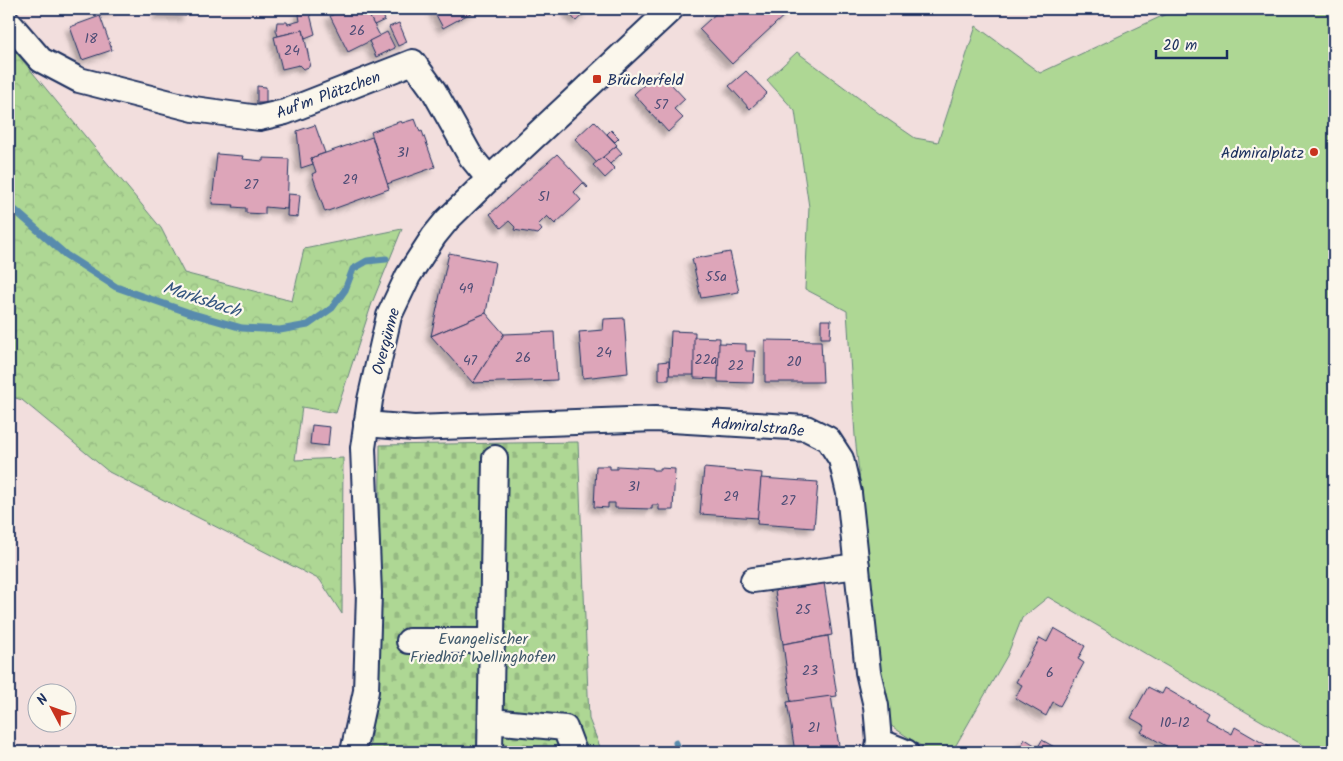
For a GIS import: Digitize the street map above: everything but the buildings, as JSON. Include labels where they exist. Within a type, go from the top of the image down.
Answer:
[{"type":"street","name":"Overgünne","points":[[353,752],[366,691],[369,593],[363,448],[366,424],[389,316],[408,276],[434,236],[447,220],[671,9]]},
{"type":"street","name":"Auf'm Plätzchen","points":[[9,23],[41,60],[79,80],[194,109],[259,118],[285,112],[413,62],[434,91],[471,157],[489,179]]},
{"type":"street","name":"Admiralstraße","points":[[366,424],[414,428],[655,419],[806,428],[828,439],[841,458],[849,493],[868,672],[876,706],[878,746]]},
{"type":"street","points":[[490,752],[495,458]]},
{"type":"street","points":[[753,580],[857,566]]},
{"type":"street","points":[[409,641],[493,641]]},
{"type":"street","points":[[492,721],[566,728],[574,752]]},
{"type":"street","points":[[878,746],[906,752]]},
{"type":"green space","name":"Admiralplatz","points":[[1177,9],[1334,9],[1334,752],[1315,752],[1048,597],[1022,618],[1007,656],[952,752],[930,752],[881,719],[869,565],[855,436],[847,311],[805,289],[809,207],[795,111],[767,80],[797,52],[915,138],[938,142],[976,26],[1040,73]]},
{"type":"green space","points":[[9,44],[161,228],[184,273],[292,301],[304,249],[402,229],[372,303],[336,413],[302,407],[295,460],[343,458],[342,614],[320,580],[109,472],[22,400],[9,396]]},
{"type":"green space","name":"Evangelischer Friedhof Wellinghofen","points":[[578,442],[589,719],[602,752],[369,752],[379,673],[380,445]]},
{"type":"waterway","name":"Marksbach","points":[[9,205],[66,255],[116,287],[190,313],[242,328],[280,330],[308,325],[332,308],[345,290],[353,269],[367,261],[386,259]]},
{"type":"waterway","points":[[676,743],[679,752]]},
{"type":"place","name":"Brücherfeld","points":[[597,79]]},
{"type":"place","name":"Admiralplatz","points":[[1314,152]]}]
